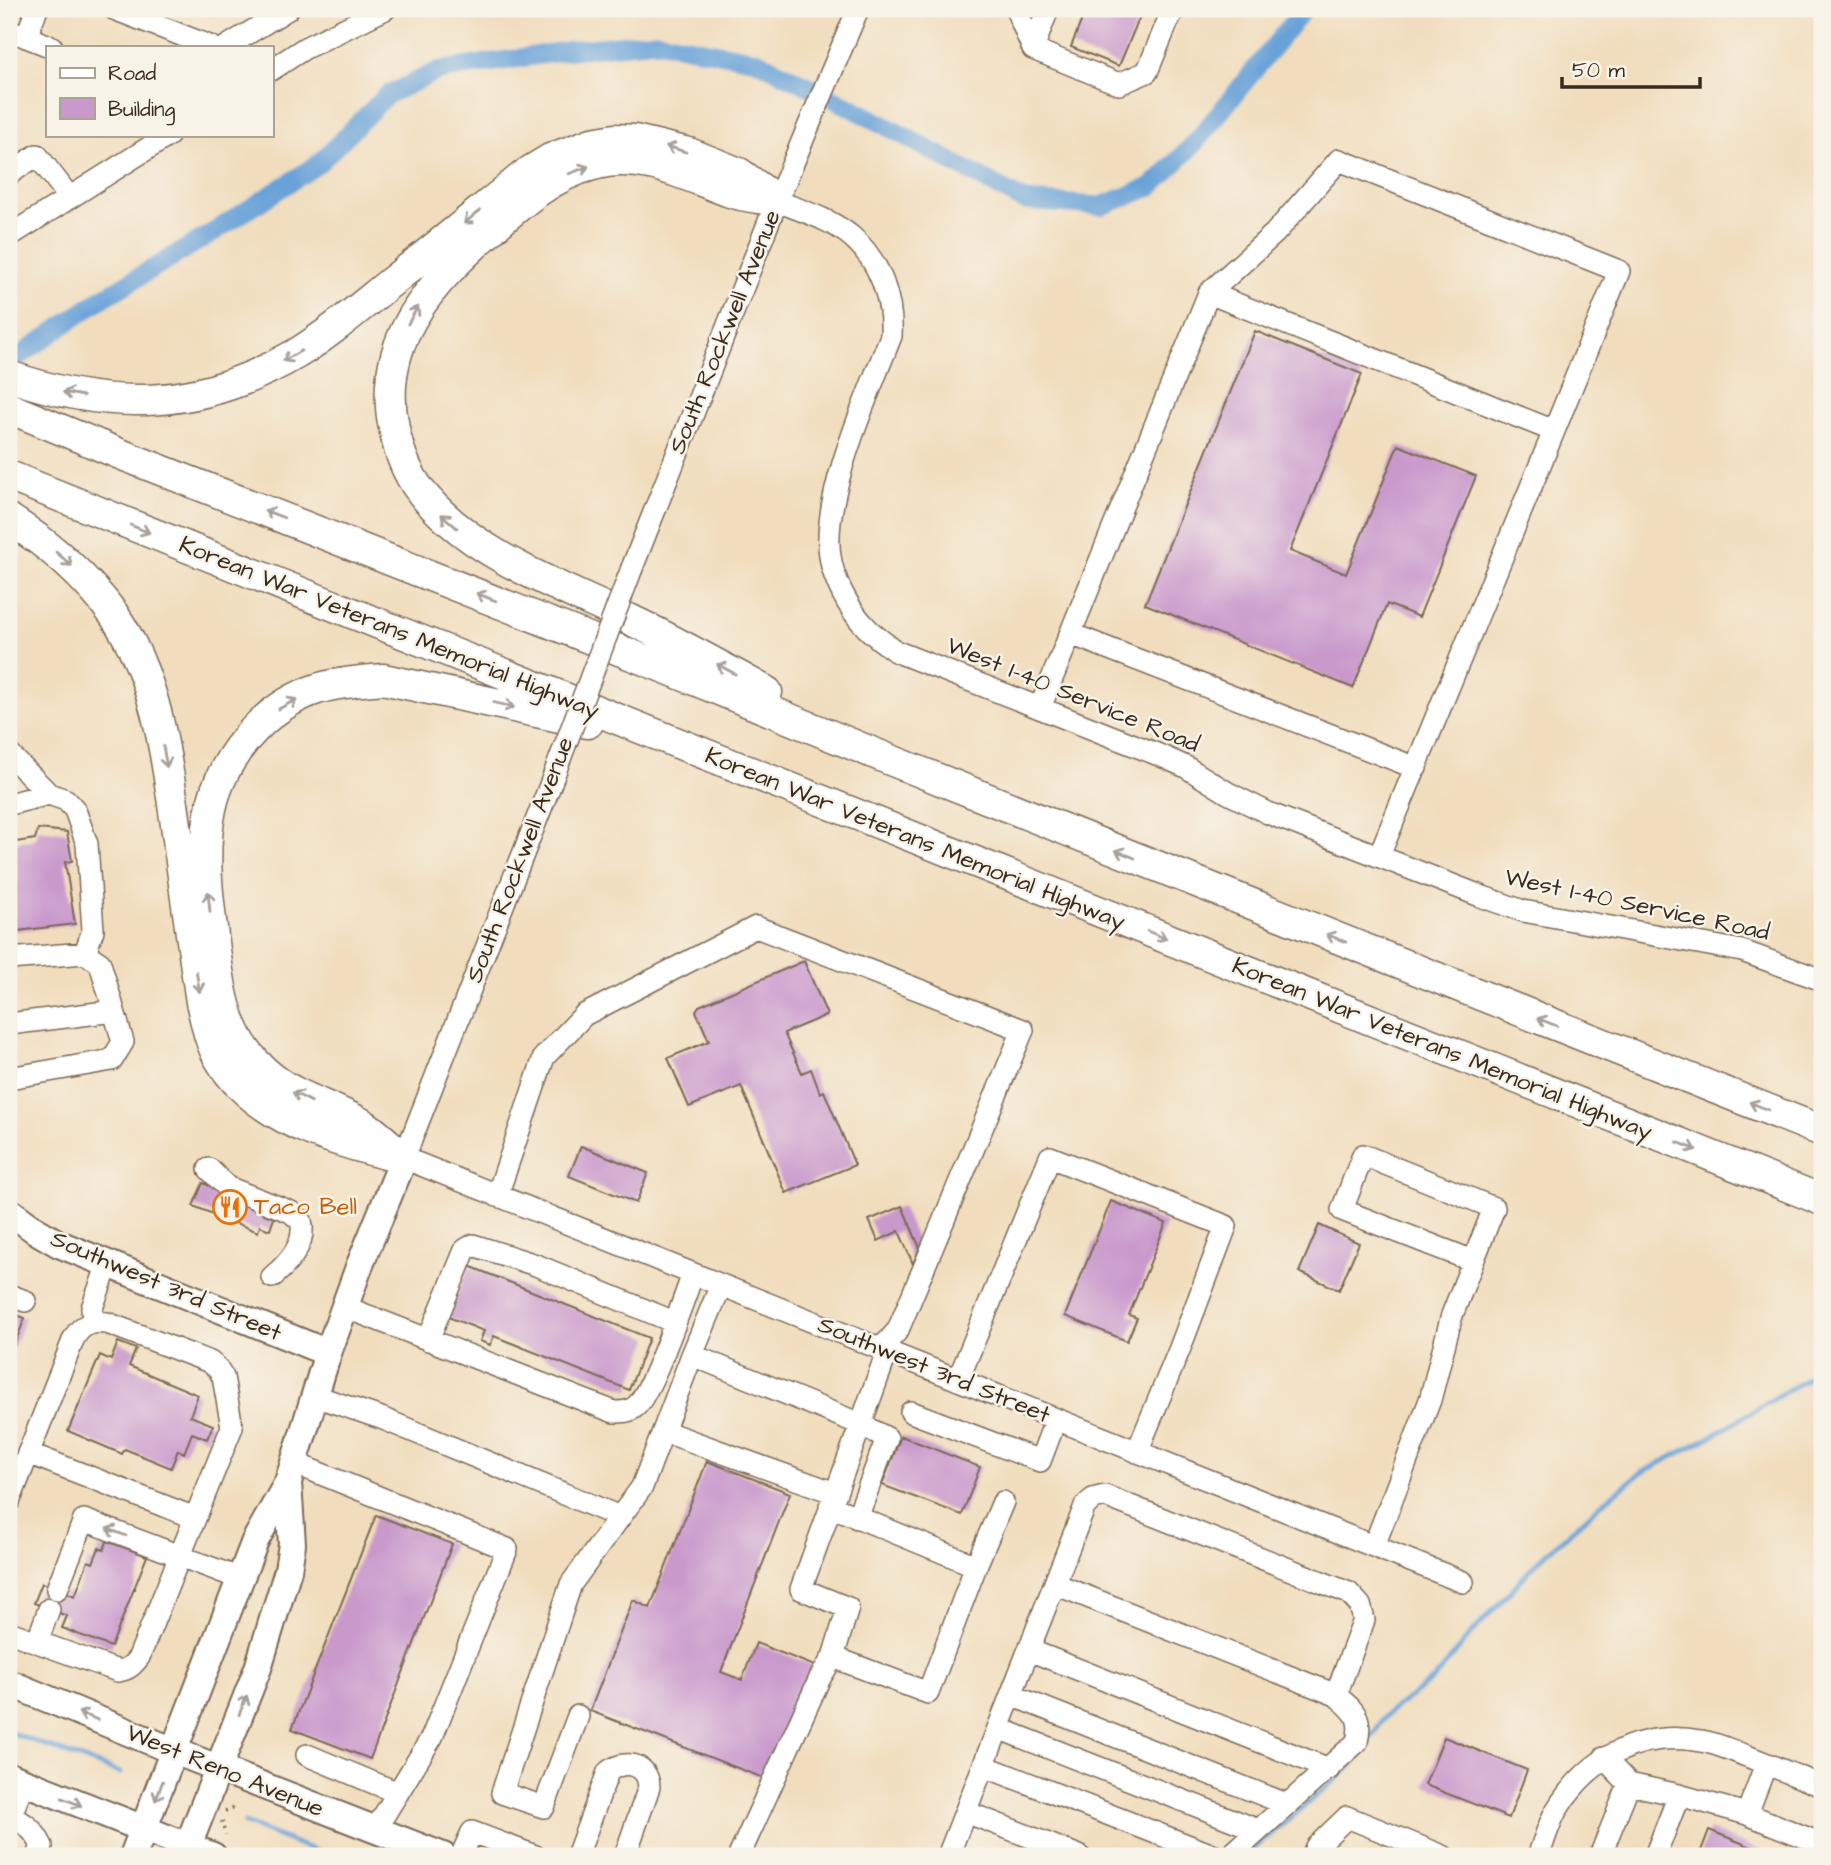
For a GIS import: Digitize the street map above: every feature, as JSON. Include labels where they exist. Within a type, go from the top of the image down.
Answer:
[{"type":"highway","points":[[9,376],[64,393],[130,401],[163,401],[226,386],[261,372],[321,337],[527,173],[550,159],[592,143],[615,139],[635,140],[689,153],[739,173],[777,201]]},
{"type":"highway","points":[[777,201],[732,193],[680,171],[639,161],[593,164],[562,176],[542,188],[458,259],[415,311],[403,333],[393,373],[391,404],[397,442],[408,472],[425,498],[449,522],[483,547],[674,640],[892,761]]},
{"type":"highway","points":[[9,408],[1822,1131]]},
{"type":"highway","name":"Korean War Veterans Memorial Highway","points":[[9,476],[1822,1200]]},
{"type":"highway","points":[[9,519],[59,555],[92,587],[120,626],[145,676],[160,727],[170,780],[201,1002],[209,1037],[218,1056],[241,1086],[273,1112],[350,1145],[404,1158]]},
{"type":"highway","points":[[404,1158],[364,1125],[300,1097],[279,1084],[258,1066],[234,1030],[220,984],[206,867],[209,816],[227,768],[242,744],[282,705],[318,689],[350,681],[383,679],[673,743]]},
{"type":"main road","name":"South Rockwell Avenue","points":[[291,1472],[328,1353],[404,1158]]},
{"type":"main road","name":"Southwest 3rd Street","points":[[9,1211],[59,1244],[328,1353]]},
{"type":"main road","points":[[133,1856],[255,1541],[291,1472]]},
{"type":"main road","points":[[186,1851],[258,1668],[288,1570],[292,1544],[291,1472]]},
{"type":"main road","name":"West Reno Avenue","points":[[9,1683],[218,1769],[443,1856]]},
{"type":"main road","points":[[16,1779],[144,1830],[186,1851],[219,1845]]},
{"type":"street","points":[[37,9],[17,34],[49,46]]},
{"type":"street","points":[[114,9],[209,46]]},
{"type":"street","points":[[228,46],[288,9]]},
{"type":"street","points":[[273,69],[305,48],[385,9]]},
{"type":"street","name":"South Rockwell Avenue","points":[[404,1158],[777,201],[858,9]]},
{"type":"street","points":[[1016,9],[1033,49],[1119,84],[1147,72],[1173,9]]},
{"type":"street","points":[[1033,49],[1048,9]]},
{"type":"street","points":[[9,236],[167,136]]},
{"type":"street","points":[[9,174],[37,155],[71,198]]},
{"type":"street","points":[[1040,708],[1209,293],[1275,233],[1339,160],[1619,271],[1379,856]]},
{"type":"street","name":"West I-40 Service Road","points":[[777,201],[825,220],[852,237],[870,259],[885,286],[892,318],[891,336],[836,487],[830,530],[830,557],[843,593],[865,626],[895,651],[1186,767],[1228,793],[1268,813],[1524,911],[1742,951],[1822,980]]},
{"type":"street","points":[[1209,293],[1554,431]]},
{"type":"street","points":[[1071,634],[1416,768]]},
{"type":"street","points":[[9,754],[48,794],[66,800],[75,810],[87,844],[93,930],[85,953]]},
{"type":"street","points":[[9,804],[48,794]]},
{"type":"street","points":[[497,1196],[544,1057],[584,1015],[756,927],[1023,1030],[932,1255],[898,1330],[884,1350],[801,1589],[848,1608],[833,1657],[820,1678],[739,1856]]},
{"type":"street","points":[[9,959],[85,953],[100,963],[123,1042],[111,1060],[9,1078]]},
{"type":"street","points":[[9,1024],[114,1011]]},
{"type":"street","points":[[1374,1546],[1430,1400],[1452,1315],[1474,1261],[1494,1208],[1363,1155],[1342,1210],[1474,1261]]},
{"type":"street","points":[[958,1380],[1050,1157],[1226,1226],[1137,1452]]},
{"type":"street","name":"Southwest 3rd Street","points":[[404,1158],[1463,1582]]},
{"type":"street","points":[[209,1169],[227,1187],[291,1212],[301,1221],[302,1233],[292,1258],[272,1276]]},
{"type":"street","points":[[428,1340],[465,1250],[473,1245],[536,1265],[674,1322]]},
{"type":"street","points":[[93,1322],[92,1308],[108,1264]]},
{"type":"street","points":[[345,1307],[614,1412],[624,1412],[634,1408],[647,1391],[693,1274]]},
{"type":"street","points":[[578,1716],[544,1807],[502,1793],[571,1584],[642,1487],[721,1285]]},
{"type":"street","points":[[9,1502],[74,1338],[82,1327],[93,1322],[107,1323],[210,1362],[221,1372],[232,1427],[139,1657],[125,1670],[111,1669],[9,1632]]},
{"type":"street","points":[[692,1355],[860,1424],[887,1438],[856,1518]]},
{"type":"street","points":[[315,1396],[381,1418],[620,1517]]},
{"type":"street","points":[[911,1412],[1040,1461],[1056,1419]]},
{"type":"street","points":[[663,1431],[833,1499],[856,1518],[976,1566]]},
{"type":"street","points":[[29,1453],[195,1518]]},
{"type":"street","points":[[291,1472],[508,1549],[432,1737],[374,1830]]},
{"type":"street","points":[[949,1856],[1085,1506],[1093,1499],[1105,1496],[1349,1593],[1360,1605],[1364,1620],[1336,1695]]},
{"type":"street","points":[[833,1657],[928,1693],[1003,1502]]},
{"type":"street","points":[[37,1642],[84,1520],[241,1579]]},
{"type":"street","points":[[1055,1584],[1336,1695],[1354,1712],[1361,1726],[1357,1742],[1230,1856]]},
{"type":"street","points":[[1029,1650],[1329,1769]]},
{"type":"street","points":[[1011,1695],[1286,1804]]},
{"type":"street","points":[[998,1728],[1258,1830]]},
{"type":"street","points":[[1538,1856],[1555,1813],[1588,1771],[1623,1748],[1643,1743],[1678,1739],[1701,1741],[1822,1786]]},
{"type":"street","points":[[307,1755],[398,1793]]},
{"type":"street","points":[[1604,1758],[1629,1784],[1747,1814],[1822,1844]]},
{"type":"street","points":[[577,1856],[608,1772],[624,1763],[643,1769],[649,1778],[649,1787],[625,1856]]},
{"type":"street","points":[[1747,1814],[1766,1764]]},
{"type":"street","points":[[984,1766],[1215,1856]]},
{"type":"street","points":[[16,1779],[9,1817],[23,1822],[37,1834],[42,1846],[38,1856]]},
{"type":"street","points":[[1600,1856],[1629,1784]]},
{"type":"street","points":[[1655,1856],[1679,1795]]},
{"type":"street","points":[[966,1812],[1079,1856]]},
{"type":"street","points":[[1312,1856],[1316,1847],[1347,1816],[1443,1856]]},
{"type":"street","points":[[461,1856],[472,1832],[535,1856]]},
{"type":"path","points":[[219,1845],[221,1816],[228,1809],[236,1807]]},
{"type":"building","points":[[1086,9],[1143,9],[1119,66],[1071,47]]},
{"type":"building","points":[[1255,331],[1362,374],[1290,551],[1346,574],[1398,445],[1476,476],[1419,617],[1387,604],[1353,688],[1145,604]]},
{"type":"building","points":[[38,829],[67,832],[72,861],[65,862],[75,924],[9,932],[9,890],[12,890],[9,843],[35,839]]},
{"type":"building","points":[[804,961],[827,1015],[784,1033],[802,1073],[811,1069],[820,1093],[824,1091],[855,1165],[786,1193],[741,1086],[689,1107],[668,1058],[709,1041],[696,1011],[699,1006]]},
{"type":"building","points":[[581,1146],[648,1173],[636,1203],[569,1176]]},
{"type":"building","name":"Taco Bell","points":[[203,1183],[266,1209],[264,1214],[274,1218],[270,1230],[260,1226],[258,1232],[193,1206]]},
{"type":"building","points":[[1111,1201],[1166,1223],[1129,1315],[1137,1318],[1127,1341],[1065,1316]]},
{"type":"building","points":[[902,1206],[920,1248],[913,1264],[899,1231],[878,1241],[869,1220]]},
{"type":"building","points":[[1319,1225],[1359,1243],[1339,1290],[1299,1272]]},
{"type":"building","points":[[469,1266],[649,1338],[629,1390],[494,1336],[490,1345],[480,1341],[484,1331],[448,1317]]},
{"type":"building","points":[[9,1312],[25,1318],[9,1358]]},
{"type":"building","points":[[118,1342],[136,1349],[129,1366],[198,1395],[190,1416],[213,1425],[207,1439],[192,1433],[184,1453],[178,1450],[171,1468],[125,1449],[122,1454],[68,1431],[100,1355],[111,1360]]},
{"type":"building","points":[[901,1436],[980,1467],[962,1515],[882,1485]]},
{"type":"building","points":[[707,1461],[790,1493],[721,1672],[742,1680],[756,1643],[815,1666],[771,1781],[590,1711],[633,1600],[650,1608]]},
{"type":"building","points":[[376,1515],[452,1544],[370,1759],[292,1729]]},
{"type":"building","points":[[107,1541],[147,1556],[111,1647],[62,1628],[67,1616],[34,1603],[42,1583],[75,1596],[88,1561],[93,1563],[99,1548],[104,1550]]},
{"type":"building","points":[[1444,1737],[1527,1770],[1509,1818],[1425,1785]]},
{"type":"building","points":[[1709,1830],[1774,1856],[1699,1856]]},
{"type":"waterway","points":[[21,355],[98,301],[209,235],[318,164],[387,95],[438,71],[572,50],[656,41],[756,60],[856,110],[1024,201],[1101,206],[1151,187],[1194,144],[1304,9]]},
{"type":"waterway","points":[[1250,1852],[1352,1765],[1387,1714],[1434,1679],[1541,1558],[1607,1499],[1641,1473],[1714,1435],[1808,1378],[1822,1360]]},
{"type":"waterway","points":[[9,1732],[120,1773]]},
{"type":"waterway","points":[[245,1823],[328,1856]]},
{"type":"place","name":"Taco Bell","points":[[230,1207]]}]
